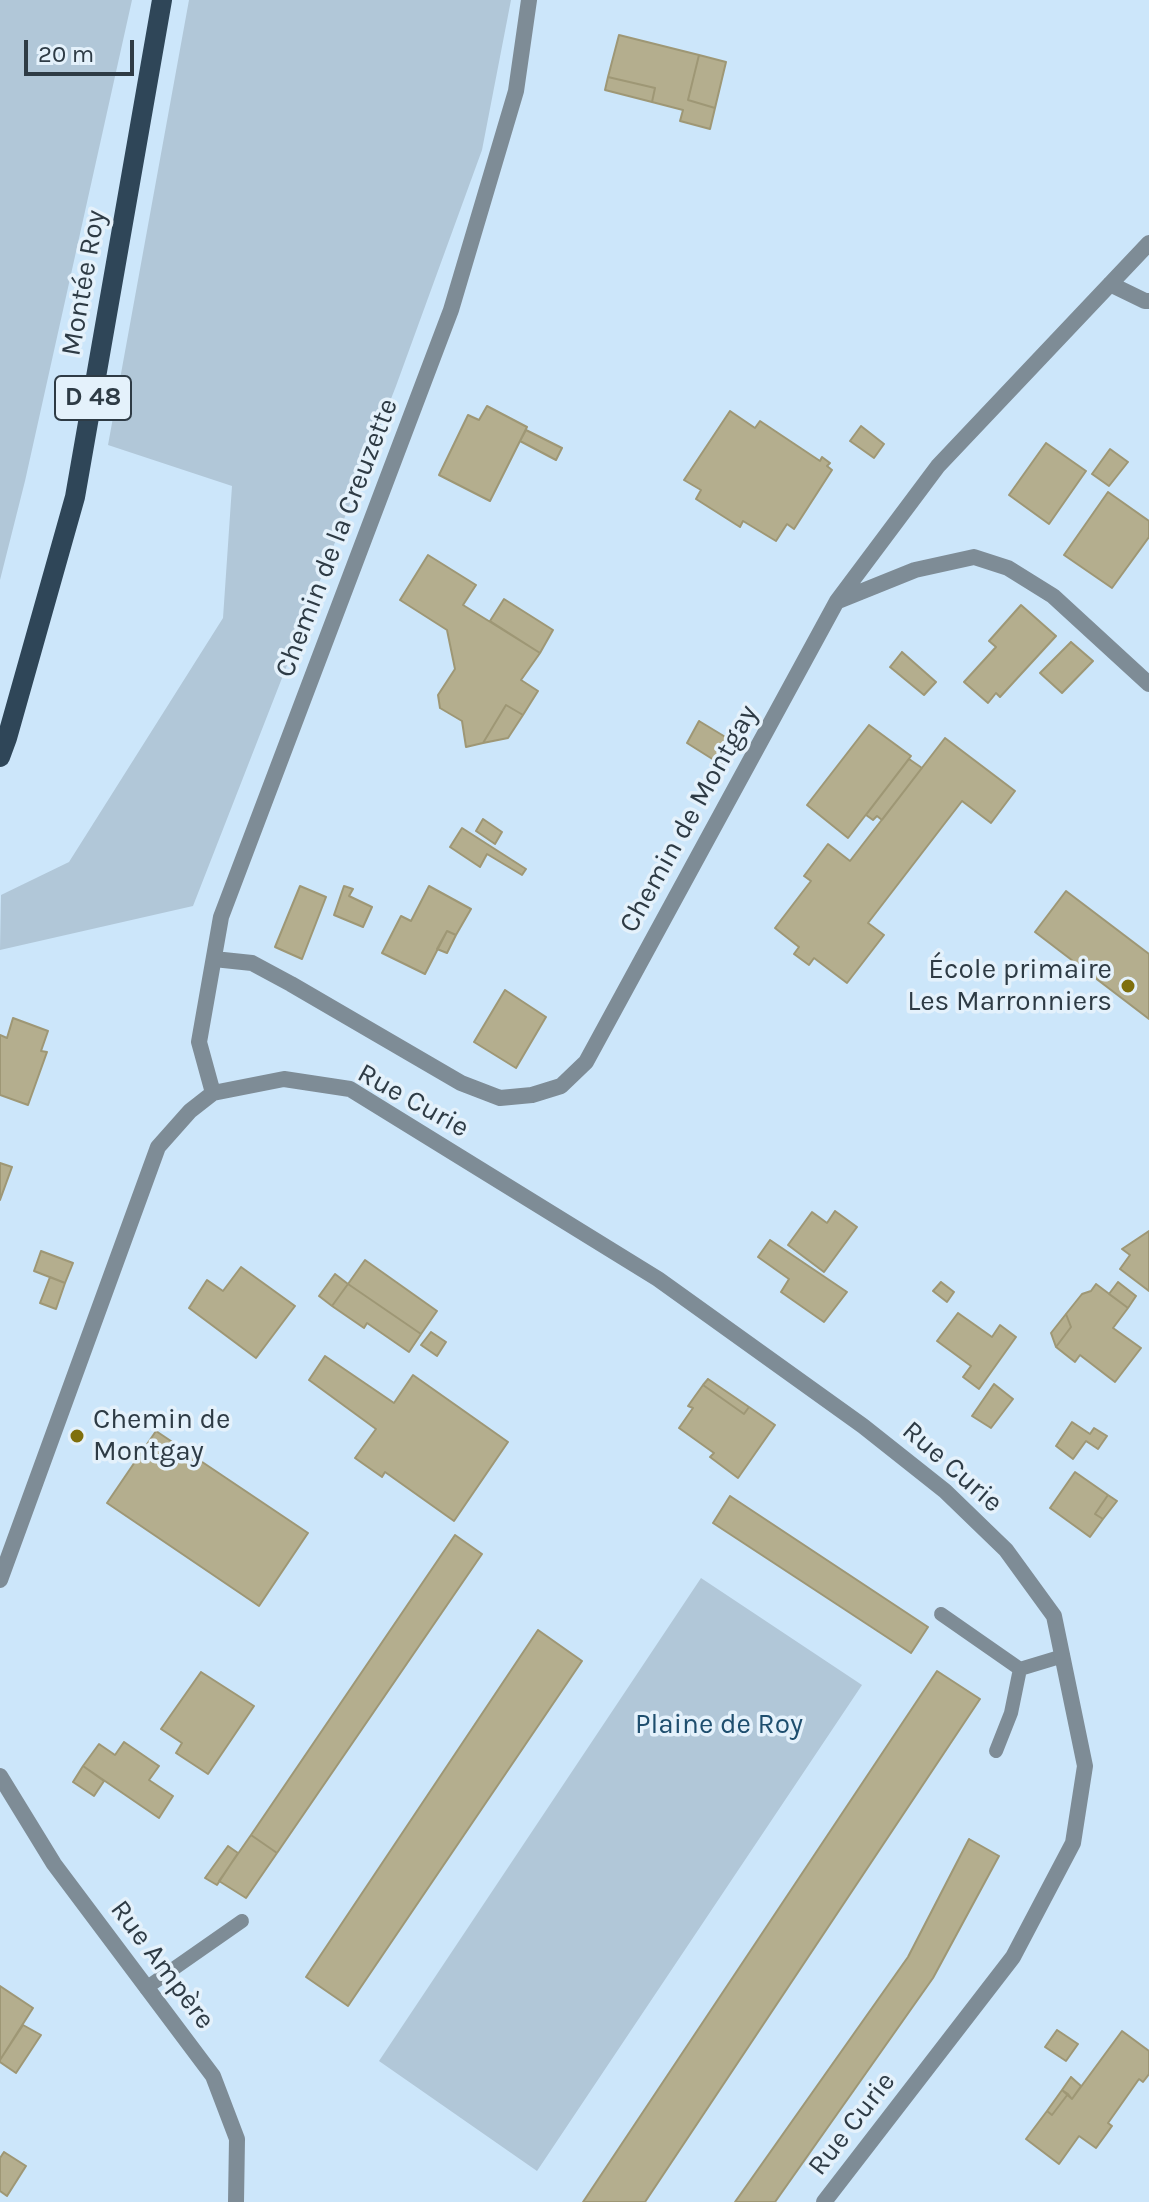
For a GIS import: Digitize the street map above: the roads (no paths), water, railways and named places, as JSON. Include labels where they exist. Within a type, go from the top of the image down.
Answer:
[{"type":"main road","name":"Montée Roy","points":[[0,757],[75,497],[162,0]]},
{"type":"street","name":"Chemin de la Creuzette","points":[[213,1093],[199,1042],[221,917],[451,310],[516,91],[529,0]]},
{"type":"street","name":"Chemin de Montgay","points":[[214,959],[252,963],[461,1083],[500,1098],[532,1095],[561,1086],[586,1062],[837,601],[938,466],[1149,243]]},
{"type":"street","points":[[1110,284],[1149,301]]},
{"type":"street","points":[[837,601],[915,570],[974,557],[1008,568],[1053,596],[1149,684]]},
{"type":"street","name":"Rue Curie","points":[[213,1093],[284,1079],[350,1089],[658,1279],[863,1426],[945,1491],[1006,1550],[1054,1616],[1085,1766],[1073,1843],[1013,1957],[824,2202]]},
{"type":"street","points":[[0,1580],[158,1147],[190,1111],[213,1093]]},
{"type":"street","name":"Rue Ampère","points":[[0,1776],[54,1864],[213,2076],[237,2139],[236,2202]]},
{"type":"lane","points":[[941,1614],[1020,1669]]},
{"type":"lane","points":[[1020,1669],[1063,1656]]},
{"type":"lane","points":[[996,1751],[1011,1713],[1020,1669]]},
{"type":"lane","points":[[146,1988],[242,1921]]},
{"type":"place","name":"École primaire Les Marronniers","points":[[1128,986]]},
{"type":"place","name":"Chemin de Montgay","points":[[77,1436]]},
{"type":"park label","name":"Plaine de Roy","points":[[719,1725]]}]
